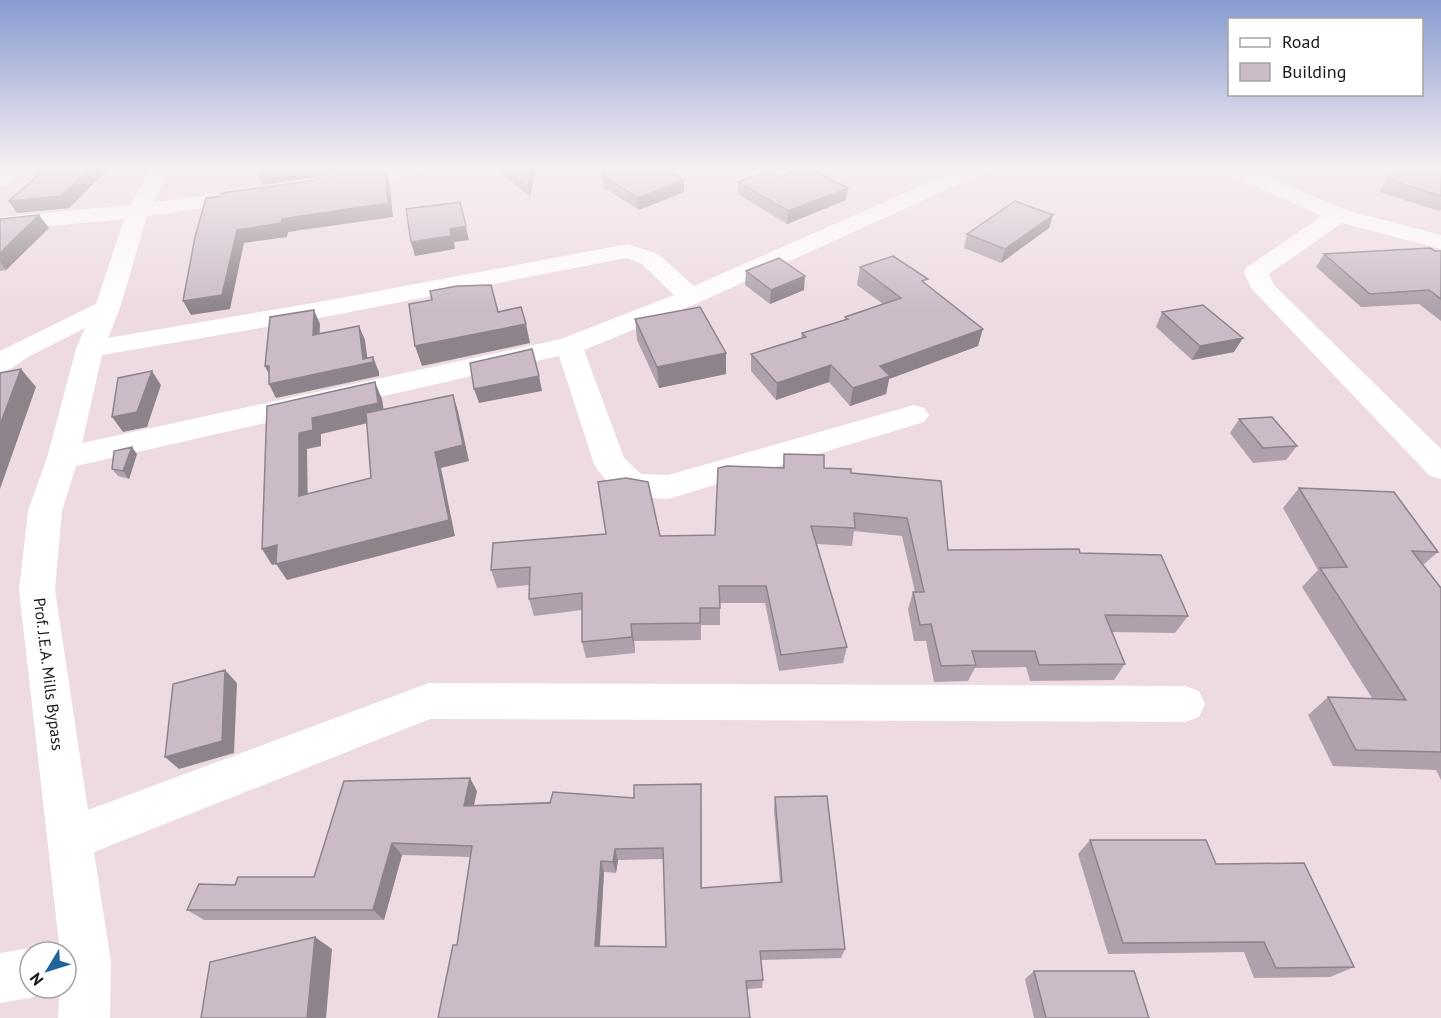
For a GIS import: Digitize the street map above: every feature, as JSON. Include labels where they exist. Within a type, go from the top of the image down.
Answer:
[{"type":"street","points":[[0,224],[90,216]]},
{"type":"street","name":"Prof. J.E.A. Mills Bypass","points":[[75,940],[70,838],[37,590],[45,511],[63,458],[90,349],[137,216]]},
{"type":"street","points":[[63,458],[569,346],[691,297],[872,216]]},
{"type":"street","points":[[1337,216],[1257,272],[1263,288],[1441,468]]},
{"type":"street","points":[[1340,216],[1441,242]]},
{"type":"street","points":[[90,349],[319,310],[628,251],[650,259],[691,297]]},
{"type":"street","points":[[0,363],[18,351],[106,308]]},
{"type":"street","points":[[569,346],[610,464],[633,485],[668,486],[914,415]]},
{"type":"street","points":[[70,838],[429,701],[1185,704]]},
{"type":"street","points":[[0,978],[18,975]]},
{"type":"street","name":"Prof. J.E.A. Mills Bypass","points":[[78,978],[84,1018]]},
{"type":"building","points":[[34,216],[38,216],[0,253],[0,219]]},
{"type":"building","points":[[201,216],[305,216],[282,219],[281,223],[237,230],[222,295],[183,301]]},
{"type":"building","points":[[407,216],[463,216],[466,226],[450,229],[451,236],[411,242]]},
{"type":"building","points":[[994,216],[1052,216],[1005,249],[967,234]]},
{"type":"building","points":[[1430,248],[1441,251],[1441,299],[1429,290],[1370,294],[1324,254]]},
{"type":"building","points":[[893,256],[928,279],[922,281],[983,329],[880,366],[890,376],[853,388],[831,365],[777,383],[751,354],[806,337],[802,333],[848,319],[845,317],[901,298],[860,267]]},
{"type":"building","points":[[779,258],[805,276],[771,290],[746,271]]},
{"type":"building","points":[[491,285],[498,312],[521,307],[526,324],[415,346],[409,304],[432,300],[430,291],[457,286]]},
{"type":"building","points":[[1203,305],[1243,338],[1200,346],[1162,312]]},
{"type":"building","points":[[700,307],[726,353],[657,367],[635,319]]},
{"type":"building","points":[[314,310],[313,335],[359,326],[363,359],[373,357],[373,362],[269,384],[269,366],[265,366],[270,317]]},
{"type":"building","points":[[532,349],[539,376],[474,389],[470,363]]},
{"type":"building","points":[[21,369],[0,425],[0,373]]},
{"type":"building","points":[[152,371],[137,412],[112,417],[118,378]]},
{"type":"building","points":[[375,382],[378,403],[312,418],[313,430],[299,433],[299,496],[371,478],[366,413],[453,395],[463,445],[435,452],[449,520],[276,564],[277,545],[262,549],[267,406]]},
{"type":"building","points":[[1272,417],[1297,446],[1263,448],[1239,419]]},
{"type":"building","points":[[132,447],[123,471],[112,469],[114,451]]},
{"type":"building","points":[[784,454],[824,455],[824,468],[851,469],[851,473],[941,481],[948,550],[1079,549],[1080,553],[1161,555],[1188,616],[1105,615],[1125,664],[1039,665],[1035,651],[972,651],[976,665],[941,666],[931,624],[920,625],[913,592],[924,592],[907,518],[854,513],[855,528],[811,526],[847,647],[781,655],[766,586],[719,586],[720,608],[700,608],[700,623],[631,624],[632,637],[582,642],[582,593],[529,599],[530,567],[491,570],[493,543],[606,534],[598,482],[626,478],[648,482],[660,536],[715,535],[718,468],[727,466],[784,468]]},
{"type":"building","points":[[1299,488],[1394,492],[1438,552],[1412,551],[1441,588],[1441,752],[1356,750],[1328,697],[1406,700],[1320,568],[1347,567]]},
{"type":"building","points":[[225,670],[222,741],[165,757],[173,684]]},
{"type":"building","points":[[470,778],[464,806],[550,803],[553,792],[634,798],[634,785],[701,784],[701,888],[782,882],[775,797],[827,796],[845,949],[760,951],[763,980],[746,981],[750,1018],[438,1018],[453,945],[457,945],[472,846],[392,843],[373,910],[187,910],[199,884],[235,885],[238,877],[314,877],[344,781]],"holes":[[[663,848],[666,947],[595,946],[601,861],[613,862],[615,849]]]},
{"type":"building","points":[[1090,840],[1206,840],[1216,864],[1304,863],[1354,967],[1276,968],[1264,942],[1123,943]]},
{"type":"building","points":[[315,937],[307,1018],[201,1018],[210,962]]},
{"type":"building","points":[[1034,971],[1134,971],[1149,1018],[1046,1018]]}]
